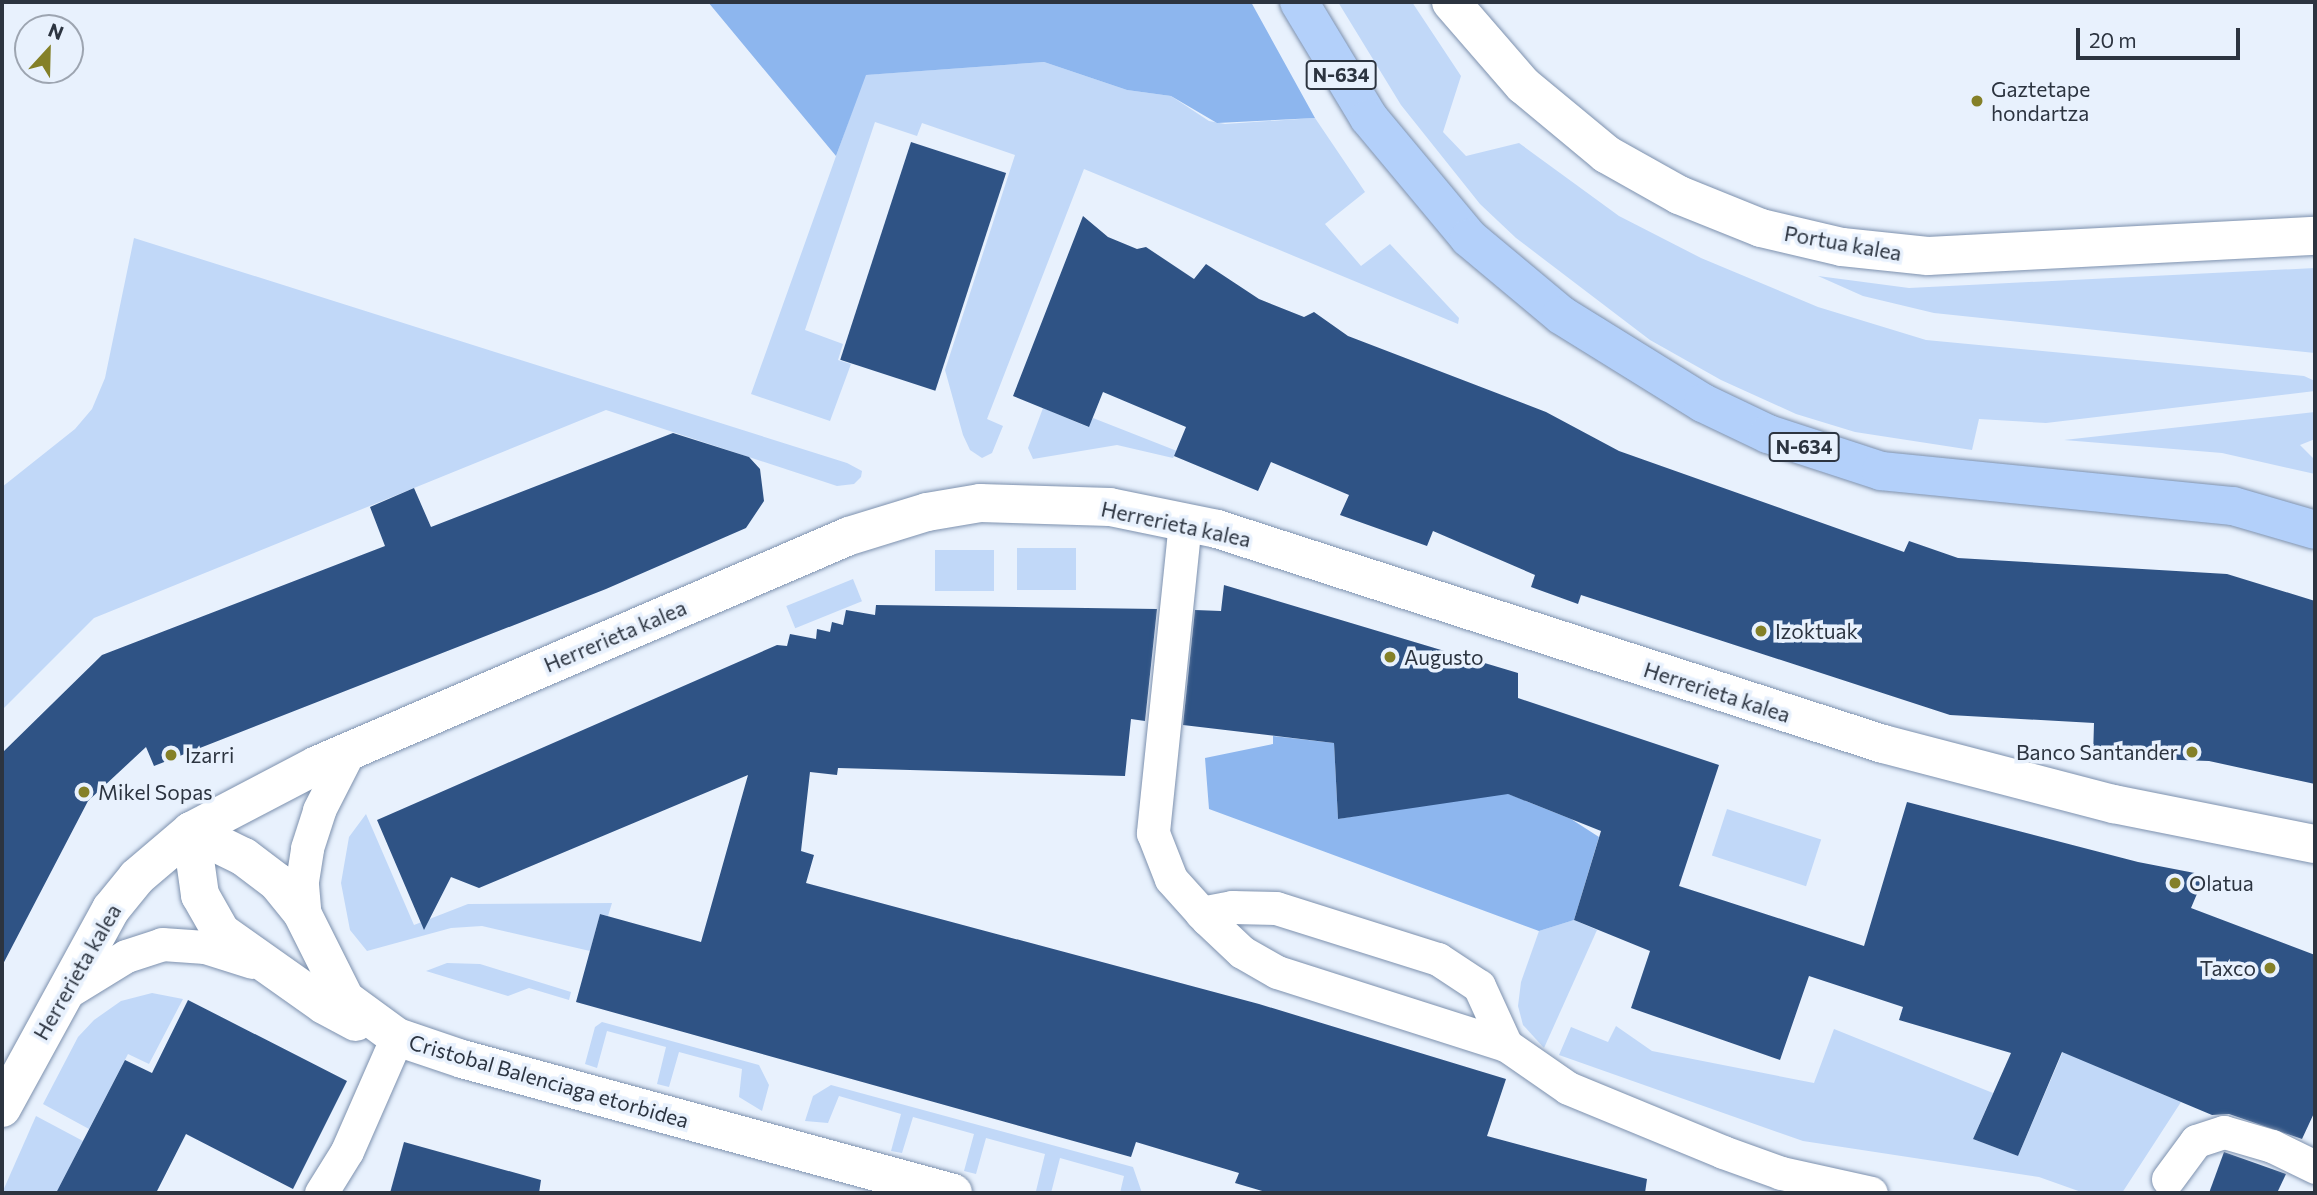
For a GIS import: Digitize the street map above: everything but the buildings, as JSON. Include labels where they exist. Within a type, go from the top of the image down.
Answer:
[{"type":"highway","name":"N-634","points":[[1298,2],[1370,118],[1469,238],[1561,315],[1703,403],[1768,434],[1881,471],[2232,506],[2315,530]]},
{"type":"street","name":"Portua kalea","points":[[1451,2],[1523,85],[1606,154],[1679,195],[1761,228],[1842,247],[1928,256],[2315,236]]},
{"type":"street","name":"Herrerieta kalea","points":[[2,1108],[61,996],[122,894],[191,831],[261,792],[849,536],[911,516],[980,503],[1035,502],[1110,507],[1185,522],[1268,544],[1883,744],[2114,804],[2315,844]]},
{"type":"street","name":"Cristobal Balenciaga etorbidea","points":[[191,831],[268,874],[305,919],[345,999],[397,1037],[462,1059],[953,1193]]},
{"type":"street","points":[[191,831],[196,880],[205,906],[221,932],[339,1014],[397,1037]]},
{"type":"lane","points":[[1185,522],[1153,833],[1171,879],[1201,913],[1242,952],[1277,972],[1506,1045],[1568,1088],[1772,1170],[1871,1193]]},
{"type":"lane","points":[[305,919],[302,881],[307,848],[319,810],[348,753]]},
{"type":"lane","points":[[1201,913],[1233,907],[1276,908],[1438,959],[1479,986],[1506,1045]]},
{"type":"lane","points":[[61,996],[126,956],[162,944],[205,947],[274,970]]},
{"type":"lane","points":[[321,1193],[347,1151],[397,1037]]},
{"type":"lane","points":[[2168,1179],[2196,1141],[2224,1132],[2273,1146],[2315,1167]]},
{"type":"shaded area","points":[[708,2],[1251,2],[1315,118],[1217,123],[1171,96],[1127,90],[1044,62],[866,75],[836,156]]},
{"type":"shaded area","points":[[1338,2],[1412,2],[1461,76],[1443,132],[1466,156],[1519,143],[1619,216],[1701,258],[1818,307],[1926,340],[2304,376],[2315,381],[2315,391],[2046,423],[1979,419],[1972,450],[1855,432],[1796,414],[1721,380],[1650,340],[1516,238],[1480,204],[1401,105]]},
{"type":"shaded area","points":[[1044,62],[1127,90],[1171,96],[1209,121],[1225,124],[1315,118],[1365,192],[1325,224],[1361,266],[1390,244],[1459,318],[1458,324],[1084,169],[987,419],[1003,426],[992,453],[982,458],[970,450],[963,435],[945,370],[1015,155],[922,123],[917,136],[875,122],[805,330],[843,344],[838,360],[851,364],[830,421],[751,394],[865,75]]},
{"type":"shaded area","points":[[134,238],[847,463],[862,471],[861,477],[854,484],[837,486],[606,410],[94,618],[2,710],[2,487],[75,429],[92,409],[105,378]]},
{"type":"shaded area","points":[[2315,268],[2315,353],[1934,313],[1863,296],[1818,276],[1909,288]]},
{"type":"shaded area","points":[[1043,408],[1088,427],[1093,418],[1177,451],[1173,458],[1117,445],[1033,459],[1028,448]]},
{"type":"shaded area","points":[[2315,412],[2315,439],[2300,445],[2315,460],[2315,474],[2222,453],[2064,440]]},
{"type":"shaded area","points":[[1017,548],[1076,548],[1076,590],[1017,590]]},
{"type":"shaded area","points":[[935,550],[994,550],[994,591],[935,591]]},
{"type":"shaded area","points":[[853,579],[862,601],[795,628],[786,606]]},
{"type":"shaded area","points":[[1273,736],[1334,743],[1338,819],[1501,791],[1571,819],[1599,837],[1574,920],[1539,931],[1209,809],[1205,758],[1273,744]]},
{"type":"shaded area","points":[[1727,809],[1821,840],[1806,886],[1712,856]]},
{"type":"shaded area","points":[[366,814],[414,925],[468,904],[612,903],[608,916],[600,914],[590,951],[482,926],[451,928],[367,951],[350,930],[341,883],[349,837]]},
{"type":"shaded area","points":[[1574,920],[1597,930],[1544,1048],[1523,1025],[1518,1006],[1521,982],[1539,931]]},
{"type":"shaded area","points":[[447,963],[480,964],[571,992],[569,1000],[529,988],[508,996],[426,971]]},
{"type":"shaded area","points":[[2158,984],[2117,1075],[2181,1102],[2122,1193],[2084,1193],[2039,1177],[1803,1141],[1559,1055],[1571,1027],[1608,1042],[1616,1026],[1652,1051],[1814,1083],[1834,1029],[1993,1093],[1973,1139],[2018,1156],[2076,1021]]},
{"type":"shaded area","points":[[152,993],[183,999],[149,1064],[128,1054],[89,1129],[43,1104],[78,1037],[94,1020],[121,1001]]},
{"type":"shaded area","points":[[602,1022],[759,1065],[769,1085],[762,1111],[739,1097],[742,1069],[679,1052],[669,1087],[657,1084],[666,1047],[607,1031],[597,1068],[585,1064],[595,1027]]},
{"type":"shaded area","points":[[831,1085],[1133,1167],[1142,1193],[1120,1193],[1124,1176],[1060,1158],[1051,1193],[1036,1191],[1045,1154],[986,1138],[976,1174],[964,1171],[974,1134],[913,1117],[902,1153],[891,1151],[901,1114],[839,1096],[828,1123],[805,1121],[813,1096]]},
{"type":"shaded area","points":[[36,1116],[83,1141],[56,1193],[2,1193]]},
{"type":"place","name":"Gaztetape hondartza","points":[[1977,101]]},
{"type":"place","name":"Izoktuak","points":[[1761,631]]},
{"type":"place","name":"Augusto","points":[[1390,657]]},
{"type":"place","name":"Banco Santander","points":[[2192,752]]},
{"type":"place","name":"Izarri","points":[[171,755]]},
{"type":"place","name":"Mikel Sopas","points":[[84,792]]},
{"type":"place","name":"Olatua","points":[[2175,883]]},
{"type":"place","name":"Taxco","points":[[2270,968]]}]
